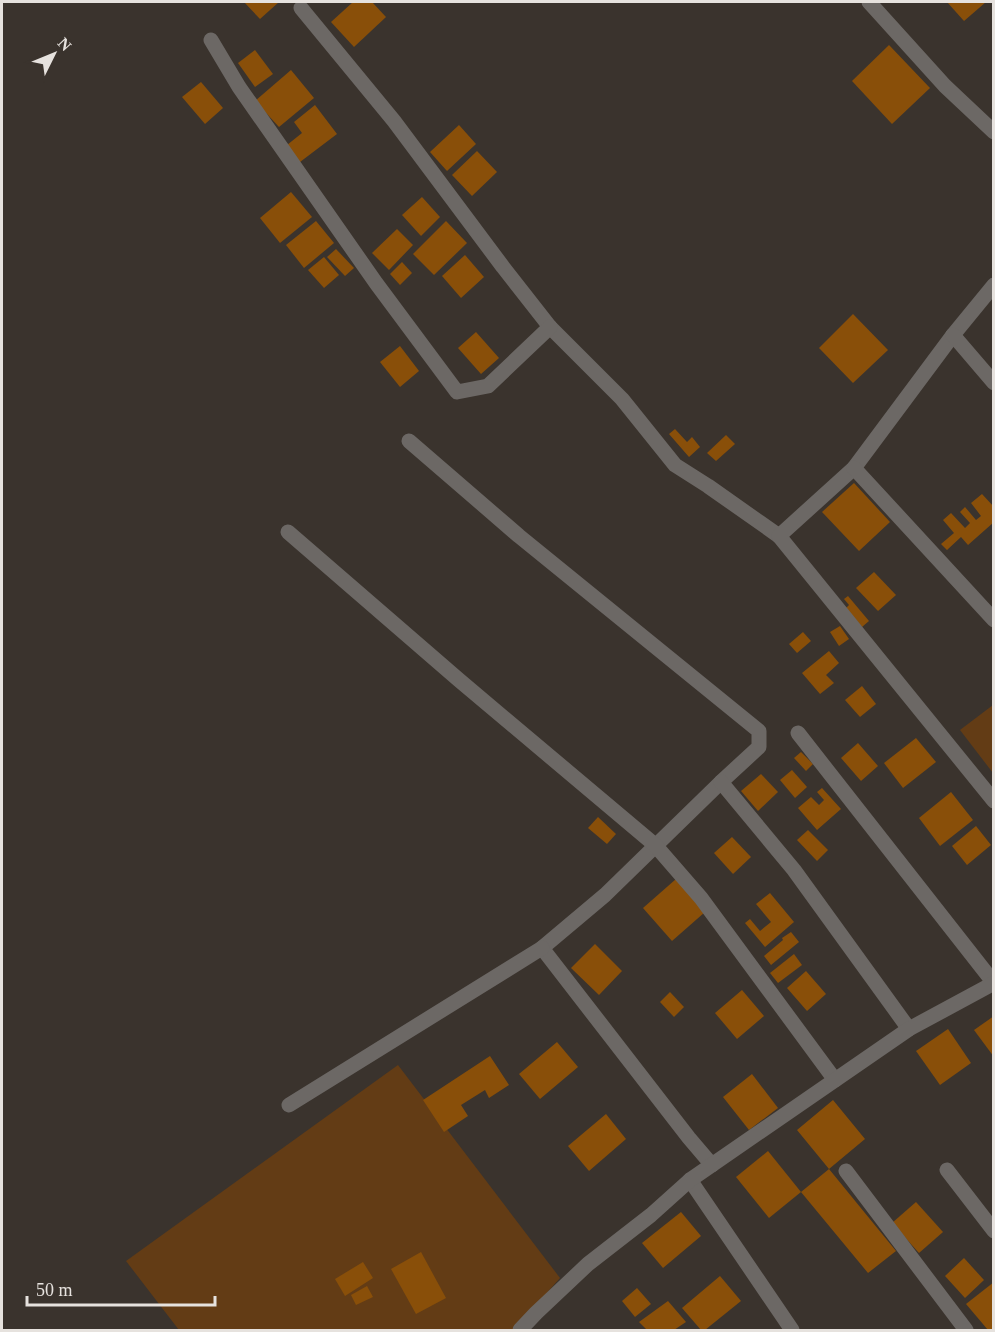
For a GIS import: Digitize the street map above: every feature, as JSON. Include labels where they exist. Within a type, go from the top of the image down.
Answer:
[{"type":"street","points":[[869,2],[945,86],[993,132]]},
{"type":"street","points":[[302,8],[394,121],[550,327],[622,399],[675,465],[780,536],[993,801]]},
{"type":"street","points":[[211,40],[239,87],[376,283],[457,392],[488,386],[550,327]]},
{"type":"street","points":[[780,536],[854,468],[993,285]]},
{"type":"street","points":[[953,335],[993,383]]},
{"type":"street","points":[[289,1105],[542,948],[605,895],[759,747],[759,731],[519,536],[409,441]]},
{"type":"street","points":[[854,468],[993,620]]},
{"type":"street","points":[[288,532],[459,680],[656,845],[701,898],[835,1080]]},
{"type":"street","points":[[520,1330],[588,1264],[651,1215],[690,1180],[909,1029],[993,983],[798,733]]},
{"type":"street","points":[[721,782],[794,870],[909,1029]]},
{"type":"street","points":[[542,948],[712,1165]]},
{"type":"street","points":[[947,1170],[993,1231]]},
{"type":"street","points":[[846,1171],[966,1330]]},
{"type":"street","points":[[690,1180],[792,1330]]},
{"type":"shaded area","points":[[993,705],[993,773],[960,730]]},
{"type":"shaded area","points":[[398,1065],[560,1278],[514,1330],[179,1330],[126,1261]]},
{"type":"building","points":[[244,2],[279,2],[260,19]]},
{"type":"building","points":[[353,2],[372,2],[386,17],[354,47],[331,22]]},
{"type":"building","points":[[947,2],[986,2],[964,21]]},
{"type":"building","points":[[889,45],[930,88],[892,124],[852,81]]},
{"type":"building","points":[[255,50],[273,74],[255,87],[238,63]]},
{"type":"building","points":[[291,70],[314,98],[279,127],[255,101]]},
{"type":"building","points":[[201,82],[223,108],[205,124],[182,97]]},
{"type":"building","points":[[315,105],[337,134],[300,162],[287,145],[302,133],[294,122]]},
{"type":"building","points":[[459,125],[476,144],[447,171],[430,152]]},
{"type":"building","points":[[477,151],[497,172],[472,196],[452,175]]},
{"type":"building","points":[[291,192],[312,217],[280,243],[260,218]]},
{"type":"building","points":[[422,197],[440,217],[421,236],[402,215]]},
{"type":"building","points":[[316,221],[334,243],[304,268],[286,245]]},
{"type":"building","points":[[446,221],[467,243],[434,275],[413,254]]},
{"type":"building","points":[[397,229],[413,245],[389,270],[372,253]]},
{"type":"building","points":[[336,249],[354,268],[345,276],[327,257]]},
{"type":"building","points":[[465,255],[484,277],[461,298],[442,276]]},
{"type":"building","points":[[324,257],[339,275],[324,288],[308,270]]},
{"type":"building","points":[[402,262],[412,273],[400,285],[390,274]]},
{"type":"building","points":[[853,314],[888,350],[853,383],[819,348]]},
{"type":"building","points":[[476,332],[499,358],[481,374],[458,348]]},
{"type":"building","points":[[400,346],[419,371],[400,387],[380,362]]},
{"type":"building","points":[[675,429],[687,442],[692,437],[700,447],[689,457],[669,434]]},
{"type":"building","points":[[726,435],[735,444],[716,461],[707,453]]},
{"type":"building","points":[[854,483],[890,522],[859,551],[822,512]]},
{"type":"building","points":[[982,494],[994,507],[994,522],[968,545],[961,537],[947,550],[941,544],[954,533],[943,520],[951,513],[965,528],[970,523],[960,512],[965,507],[976,520],[981,516],[971,503]]},
{"type":"building","points":[[874,572],[896,595],[878,611],[856,588]]},
{"type":"building","points":[[848,596],[869,621],[862,627],[846,608],[849,605],[844,599]]},
{"type":"building","points":[[840,626],[849,639],[839,646],[830,632]]},
{"type":"building","points":[[803,632],[811,641],[797,653],[789,644]]},
{"type":"building","points":[[829,651],[839,663],[826,675],[834,683],[820,694],[802,673]]},
{"type":"building","points":[[862,686],[876,704],[860,717],[845,700]]},
{"type":"building","points":[[916,738],[936,762],[903,788],[884,763]]},
{"type":"building","points":[[858,743],[878,766],[861,781],[841,758]]},
{"type":"building","points":[[801,752],[813,764],[806,771],[794,758]]},
{"type":"building","points":[[792,770],[807,787],[795,798],[780,780]]},
{"type":"building","points":[[761,774],[778,792],[758,811],[741,791]]},
{"type":"building","points":[[822,788],[841,809],[817,830],[798,808],[811,797],[819,805],[824,800],[817,792]]},
{"type":"building","points":[[951,792],[973,820],[940,846],[919,818]]},
{"type":"building","points":[[598,817],[616,834],[607,844],[588,828]]},
{"type":"building","points":[[976,826],[991,845],[967,865],[952,846]]},
{"type":"building","points":[[808,830],[828,850],[817,861],[797,840]]},
{"type":"building","points":[[732,837],[751,857],[733,874],[714,853]]},
{"type":"building","points":[[676,879],[705,912],[672,941],[643,908]]},
{"type":"building","points":[[770,893],[794,922],[765,947],[745,923],[750,919],[760,931],[771,922],[756,904]]},
{"type":"building","points":[[791,932],[799,942],[771,965],[764,956]]},
{"type":"building","points":[[595,944],[622,971],[599,995],[571,968]]},
{"type":"building","points":[[794,954],[802,965],[778,983],[770,973]]},
{"type":"building","points":[[806,971],[826,994],[807,1011],[787,988]]},
{"type":"building","points":[[742,990],[764,1016],[737,1039],[715,1013]]},
{"type":"building","points":[[670,992],[684,1007],[674,1017],[660,1002]]},
{"type":"building","points":[[994,1016],[994,1057],[974,1030]]},
{"type":"building","points":[[948,1029],[971,1063],[940,1085],[916,1051]]},
{"type":"building","points":[[557,1042],[578,1067],[540,1099],[519,1074]]},
{"type":"building","points":[[490,1056],[509,1085],[489,1098],[485,1090],[461,1105],[468,1116],[444,1132],[423,1100]]},
{"type":"building","points":[[752,1074],[778,1108],[749,1130],[723,1097]]},
{"type":"building","points":[[833,1100],[865,1139],[829,1169],[797,1130]]},
{"type":"building","points":[[606,1114],[626,1139],[589,1171],[568,1146]]},
{"type":"building","points":[[768,1151],[801,1192],[769,1218],[736,1177]]},
{"type":"building","points":[[829,1169],[896,1251],[868,1273],[801,1192]]},
{"type":"building","points":[[916,1202],[943,1232],[919,1253],[892,1223]]},
{"type":"building","points":[[681,1212],[701,1236],[663,1268],[642,1243]]},
{"type":"building","points":[[421,1252],[446,1298],[416,1314],[391,1269]]},
{"type":"building","points":[[964,1258],[984,1280],[965,1298],[945,1276]]},
{"type":"building","points":[[363,1262],[373,1278],[345,1296],[335,1279]]},
{"type":"building","points":[[720,1276],[741,1301],[705,1330],[701,1330],[682,1308]]},
{"type":"building","points":[[994,1282],[994,1330],[988,1330],[966,1304]]},
{"type":"building","points":[[367,1286],[373,1297],[356,1305],[351,1295]]},
{"type":"building","points":[[637,1288],[651,1304],[635,1317],[622,1301]]},
{"type":"building","points":[[668,1301],[686,1322],[674,1330],[647,1330],[639,1322]]}]
